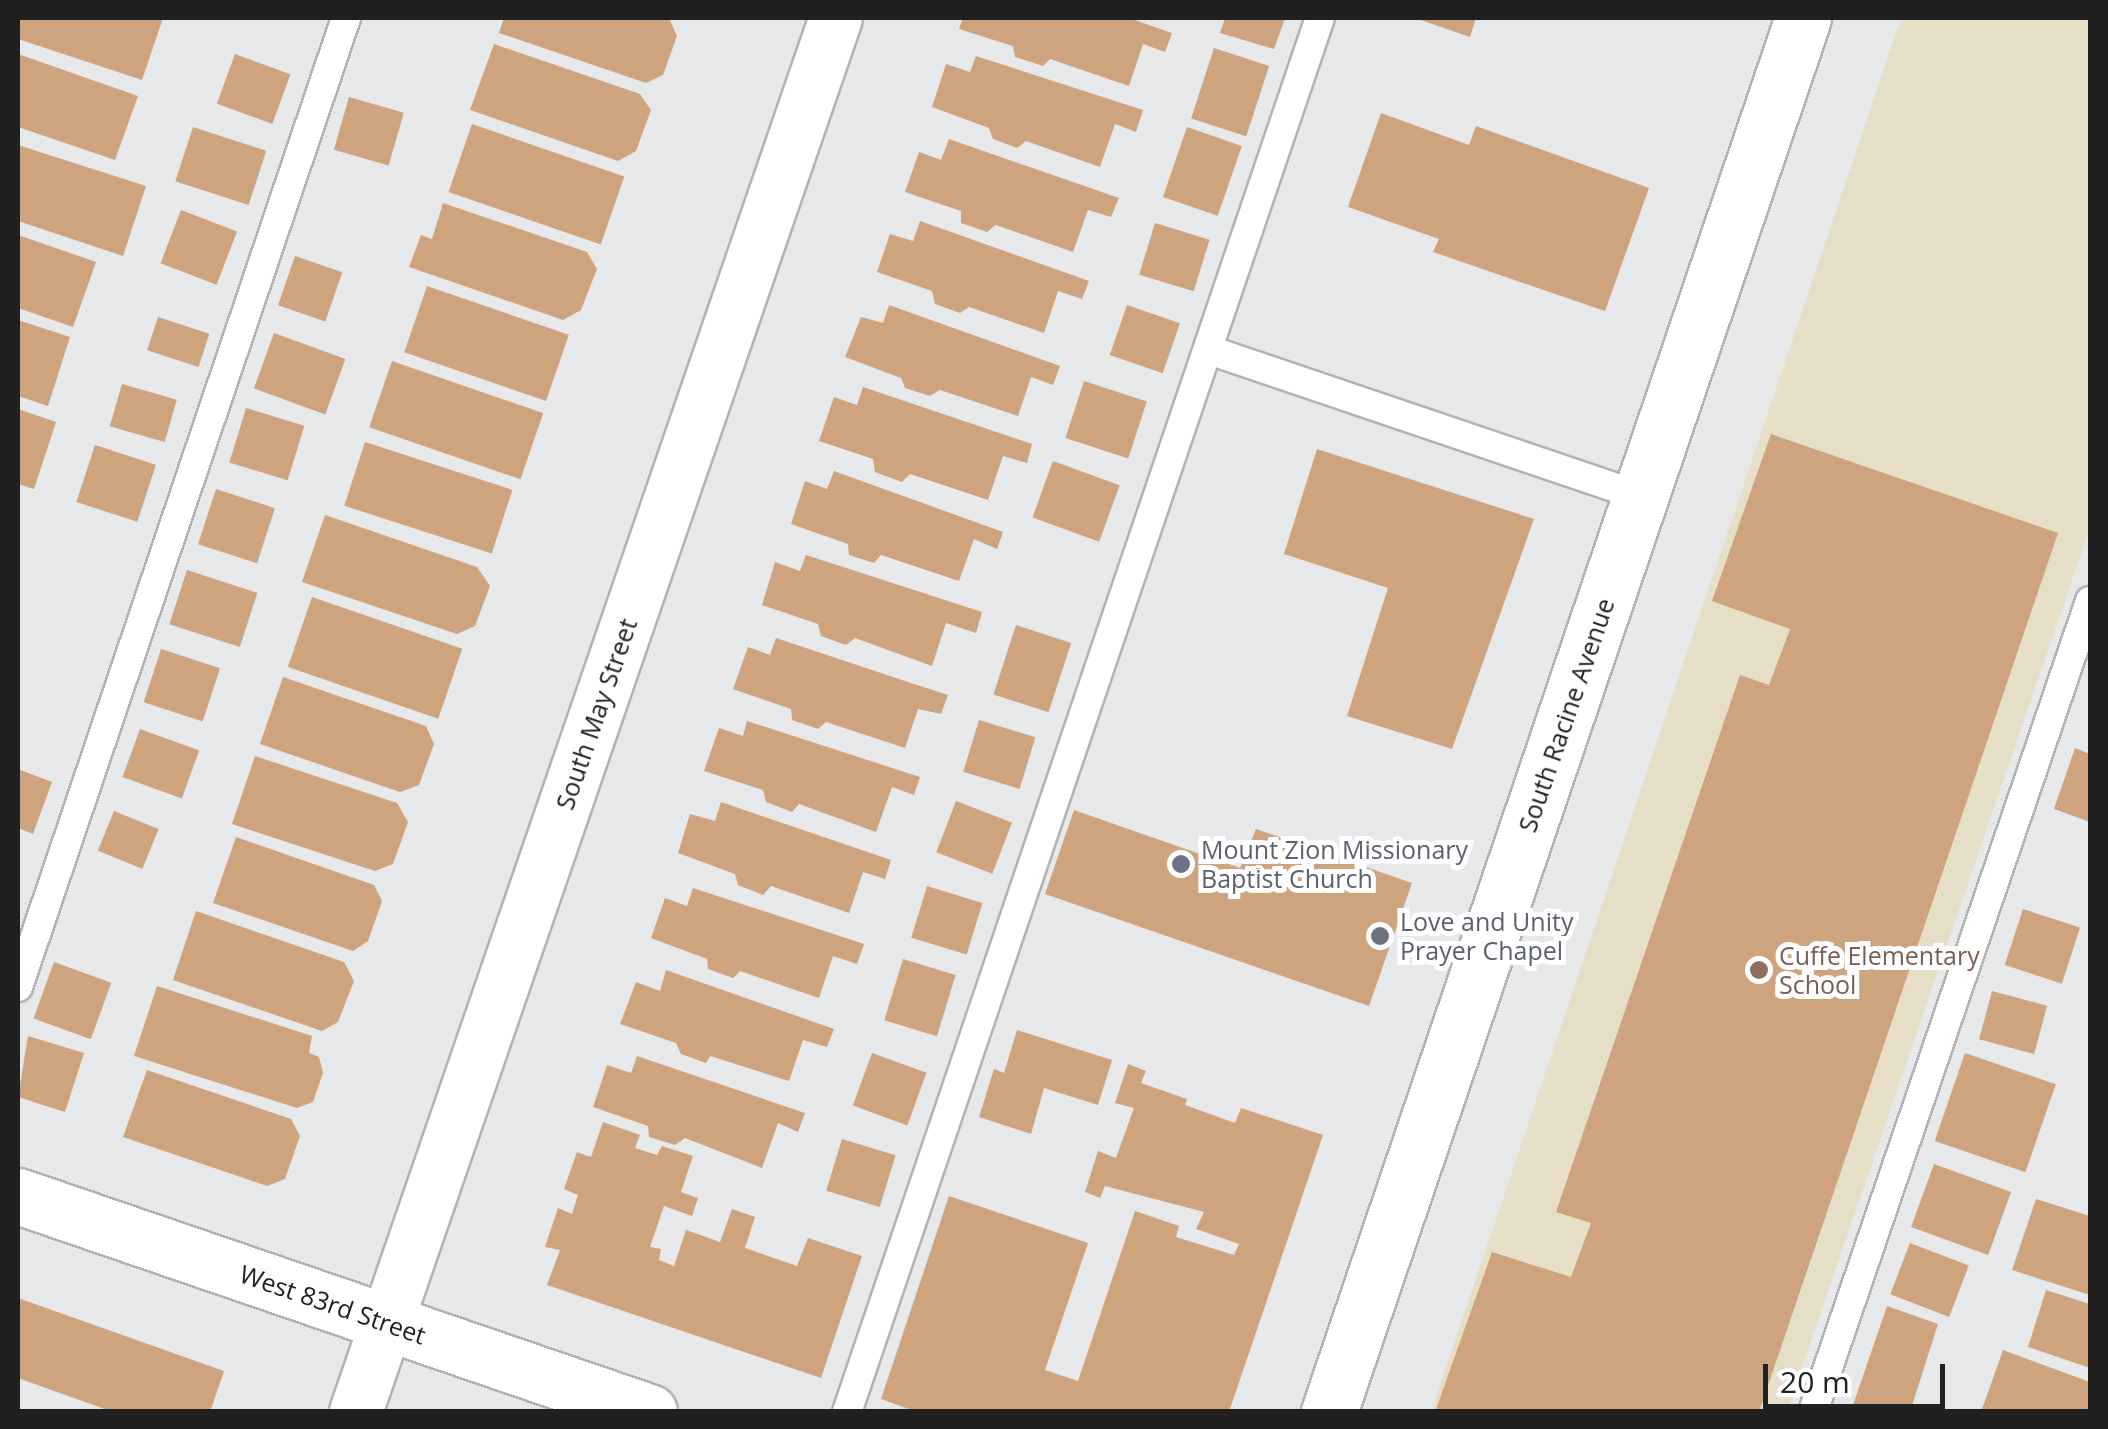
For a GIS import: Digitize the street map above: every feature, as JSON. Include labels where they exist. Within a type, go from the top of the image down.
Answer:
[{"type":"street","name":"South May Street","points":[[356,1412],[836,18]]},
{"type":"street","name":"South Racine Avenue","points":[[1329,1412],[1804,18]]},
{"type":"street","name":"West 83rd Street","points":[[18,1196],[648,1412]]},
{"type":"lane","points":[[18,987],[346,18]]},
{"type":"lane","points":[[847,1412],[1320,18]]},
{"type":"lane","points":[[1209,350],[1641,496]]},
{"type":"lane","points":[[1812,1412],[2090,602]]},
{"type":"shaded area","name":"Cuffe Elementary School","points":[[1901,18],[2090,18],[2090,528],[1787,1411],[1431,1412]]},
{"type":"building","points":[[18,18],[163,18],[142,80],[18,39]]},
{"type":"building","points":[[504,18],[669,18],[677,36],[663,75],[646,83],[499,33]]},
{"type":"building","points":[[963,18],[1129,18],[1172,33],[1165,52],[1143,44],[1129,86],[1050,59],[1043,66],[1015,57],[1013,46],[959,29]]},
{"type":"building","points":[[1225,18],[1285,18],[1274,49],[1220,33]]},
{"type":"building","points":[[1415,18],[1476,18],[1470,37]]},
{"type":"building","points":[[494,44],[640,94],[651,110],[636,151],[618,161],[470,110]]},
{"type":"building","points":[[1214,48],[1269,66],[1246,136],[1191,118]]},
{"type":"building","points":[[18,54],[138,96],[115,160],[18,127]]},
{"type":"building","points":[[235,54],[290,74],[272,124],[217,104]]},
{"type":"building","points":[[976,56],[1143,110],[1136,132],[1115,124],[1100,167],[1026,141],[1017,148],[993,139],[989,128],[932,107],[946,64],[970,72]]},
{"type":"building","points":[[349,97],[404,113],[389,166],[334,150]]},
{"type":"building","points":[[1381,113],[1469,145],[1476,126],[1649,188],[1605,311],[1433,252],[1439,239],[1348,207]]},
{"type":"building","points":[[472,124],[624,176],[601,244],[449,192]]},
{"type":"building","points":[[193,127],[266,151],[249,205],[175,181]]},
{"type":"building","points":[[1187,127],[1242,146],[1218,216],[1163,197]]},
{"type":"building","points":[[949,139],[1119,198],[1111,217],[1088,210],[1073,252],[996,225],[987,232],[961,223],[961,211],[905,192],[919,152],[941,160]]},
{"type":"building","points":[[18,145],[146,186],[123,256],[18,221]]},
{"type":"building","points":[[443,203],[587,252],[597,269],[581,310],[563,320],[409,267],[421,235],[432,239]]},
{"type":"building","points":[[181,210],[237,232],[217,285],[161,263]]},
{"type":"building","points":[[920,221],[1089,281],[1082,299],[1058,291],[1044,333],[969,307],[960,313],[935,304],[932,291],[877,272],[890,234],[913,241]]},
{"type":"building","points":[[1155,223],[1210,240],[1194,291],[1139,275]]},
{"type":"building","points":[[18,235],[96,262],[73,327],[18,308]]},
{"type":"building","points":[[295,256],[342,272],[325,321],[278,305]]},
{"type":"building","points":[[427,286],[569,335],[546,401],[404,352]]},
{"type":"building","points":[[889,305],[1060,366],[1053,385],[1031,377],[1018,416],[940,390],[930,396],[905,388],[901,378],[845,357],[861,317],[883,323]]},
{"type":"building","points":[[1127,305],[1180,323],[1163,373],[1110,355]]},
{"type":"building","points":[[158,317],[209,334],[199,367],[147,350]]},
{"type":"building","points":[[18,320],[70,337],[48,406],[18,396]]},
{"type":"building","points":[[274,333],[345,359],[325,414],[254,388]]},
{"type":"building","points":[[392,361],[543,413],[520,479],[369,427]]},
{"type":"building","points":[[1084,381],[1147,401],[1128,458],[1065,438]]},
{"type":"building","points":[[122,384],[177,400],[165,442],[110,426]]},
{"type":"building","points":[[863,387],[1032,444],[1027,463],[1003,456],[988,500],[910,474],[902,482],[875,472],[873,459],[819,441],[834,397],[857,405]]},
{"type":"building","points":[[246,408],[304,426],[288,480],[229,463]]},
{"type":"building","points":[[18,409],[56,422],[34,489],[18,484]]},
{"type":"building","name":"Cuffe Elementary School","points":[[1771,434],[2058,533],[1759,1412],[1435,1412],[1492,1252],[1571,1277],[1591,1223],[1556,1212],[1740,675],[1769,685],[1790,629],[1712,601]]},
{"type":"building","points":[[365,442],[512,490],[492,554],[344,506]]},
{"type":"building","points":[[95,445],[156,465],[137,522],[76,502]]},
{"type":"building","points":[[1317,449],[1534,519],[1452,749],[1347,716],[1388,588],[1284,554]]},
{"type":"building","points":[[1053,461],[1120,485],[1099,542],[1032,517]]},
{"type":"building","points":[[834,471],[1003,532],[997,549],[974,539],[959,581],[881,555],[874,563],[849,555],[848,544],[791,524],[805,481],[827,489]]},
{"type":"building","points":[[216,489],[275,508],[257,563],[198,544]]},
{"type":"building","points":[[325,515],[477,567],[490,586],[475,626],[457,634],[302,582]]},
{"type":"building","points":[[806,555],[982,612],[976,633],[946,623],[932,666],[855,638],[846,645],[821,636],[818,624],[762,605],[775,562],[800,571]]},
{"type":"building","points":[[187,570],[257,593],[240,647],[169,624]]},
{"type":"building","points":[[312,597],[462,649],[438,719],[288,667]]},
{"type":"building","points":[[1016,625],[1071,643],[1049,712],[993,694]]},
{"type":"building","points":[[776,638],[948,695],[941,714],[918,709],[905,748],[826,722],[818,729],[792,720],[791,709],[733,689],[748,647],[770,655]]},
{"type":"building","points":[[161,649],[220,668],[203,721],[144,702]]},
{"type":"building","points":[[283,677],[426,726],[434,744],[419,785],[400,792],[260,744]]},
{"type":"building","points":[[979,720],[1035,737],[1020,789],[963,772]]},
{"type":"building","points":[[747,721],[920,777],[914,795],[892,787],[876,832],[799,804],[792,812],[766,802],[763,790],[704,771],[719,728],[743,736]]},
{"type":"building","points":[[140,729],[199,751],[182,798],[123,777]]},
{"type":"building","points":[[2075,748],[2090,754],[2090,822],[2054,809]]},
{"type":"building","points":[[255,756],[397,803],[408,822],[393,864],[375,871],[232,824]]},
{"type":"building","points":[[18,769],[52,782],[33,834],[18,828]]},
{"type":"building","points":[[956,801],[1012,823],[992,874],[936,852]]},
{"type":"building","points":[[721,802],[891,860],[885,879],[863,872],[849,913],[771,886],[763,895],[738,885],[735,874],[678,853],[690,814],[715,821]]},
{"type":"building","points":[[1074,810],[1240,868],[1256,829],[1412,883],[1369,1006],[1045,894]]},
{"type":"building","points":[[114,811],[159,829],[142,869],[98,851]]},
{"type":"building","points":[[236,837],[374,885],[382,901],[368,941],[353,951],[213,903]]},
{"type":"building","points":[[927,886],[982,903],[967,955],[911,938]]},
{"type":"building","points":[[693,888],[864,944],[857,964],[833,956],[819,998],[740,971],[733,978],[708,969],[707,959],[651,938],[665,898],[687,906]]},
{"type":"building","points":[[2023,909],[2080,928],[2062,984],[2005,965]]},
{"type":"building","points":[[196,911],[344,962],[354,981],[338,1022],[322,1031],[173,980]]},
{"type":"building","points":[[903,959],[956,975],[937,1036],[884,1020]]},
{"type":"building","points":[[54,962],[111,983],[91,1039],[33,1018]]},
{"type":"building","points":[[666,970],[834,1029],[827,1047],[803,1040],[789,1081],[710,1056],[706,1063],[681,1054],[676,1043],[620,1024],[636,982],[660,991]]},
{"type":"building","points":[[157,986],[312,1036],[309,1053],[319,1057],[323,1073],[313,1102],[297,1108],[134,1056]]},
{"type":"building","points":[[1992,991],[2047,1006],[2034,1054],[1979,1039]]},
{"type":"building","points":[[1017,1030],[1112,1060],[1098,1105],[1044,1088],[1031,1134],[979,1117],[994,1069],[1004,1073]]},
{"type":"building","points":[[28,1036],[84,1053],[65,1112],[18,1097]]},
{"type":"building","points":[[872,1053],[927,1073],[907,1125],[853,1106]]},
{"type":"building","points":[[1965,1053],[2056,1084],[2025,1172],[1935,1141]]},
{"type":"building","points":[[637,1056],[805,1113],[798,1132],[778,1123],[762,1168],[685,1138],[675,1145],[649,1137],[648,1126],[593,1107],[607,1065],[631,1073]]},
{"type":"building","points":[[1128,1064],[1146,1071],[1141,1083],[1187,1099],[1185,1105],[1235,1123],[1241,1108],[1323,1135],[1229,1412],[917,1412],[881,1399],[949,1196],[1088,1243],[1045,1370],[1078,1381],[1135,1211],[1179,1226],[1176,1237],[1234,1255],[1239,1244],[1196,1229],[1204,1212],[1105,1186],[1100,1198],[1085,1192],[1098,1151],[1116,1158],[1134,1108],[1115,1103]]},
{"type":"building","points":[[147,1070],[291,1119],[300,1136],[285,1179],[267,1186],[123,1137]]},
{"type":"building","points":[[603,1122],[640,1135],[635,1148],[657,1155],[662,1146],[693,1156],[681,1192],[698,1198],[692,1216],[664,1206],[650,1247],[661,1249],[659,1260],[674,1266],[686,1230],[720,1242],[732,1209],[755,1217],[745,1248],[797,1266],[808,1238],[862,1256],[821,1378],[547,1285],[560,1250],[545,1247],[558,1208],[572,1214],[578,1195],[564,1189],[577,1152],[591,1157]]},
{"type":"building","points":[[842,1139],[896,1155],[880,1207],[826,1191]]},
{"type":"building","points":[[1934,1164],[2011,1192],[1988,1255],[1911,1227]]},
{"type":"building","points":[[2036,1199],[2090,1216],[2090,1295],[2012,1270]]},
{"type":"building","points":[[1910,1243],[1969,1266],[1949,1317],[1890,1294]]},
{"type":"building","points":[[2046,1290],[2090,1304],[2090,1368],[2028,1347]]},
{"type":"building","points":[[18,1298],[224,1371],[210,1412],[113,1412],[18,1378]]},
{"type":"building","points":[[1887,1306],[1938,1324],[1910,1412],[1865,1412],[1852,1408]]},
{"type":"building","points":[[2003,1350],[2090,1382],[2090,1412],[1981,1412]]},
{"type":"place","name":"Mount Zion Missionary Baptist Church","points":[[1181,864]]},
{"type":"place","name":"Love and Unity Prayer Chapel","points":[[1380,936]]},
{"type":"place","name":"Cuffe Elementary School","points":[[1759,970]]}]
